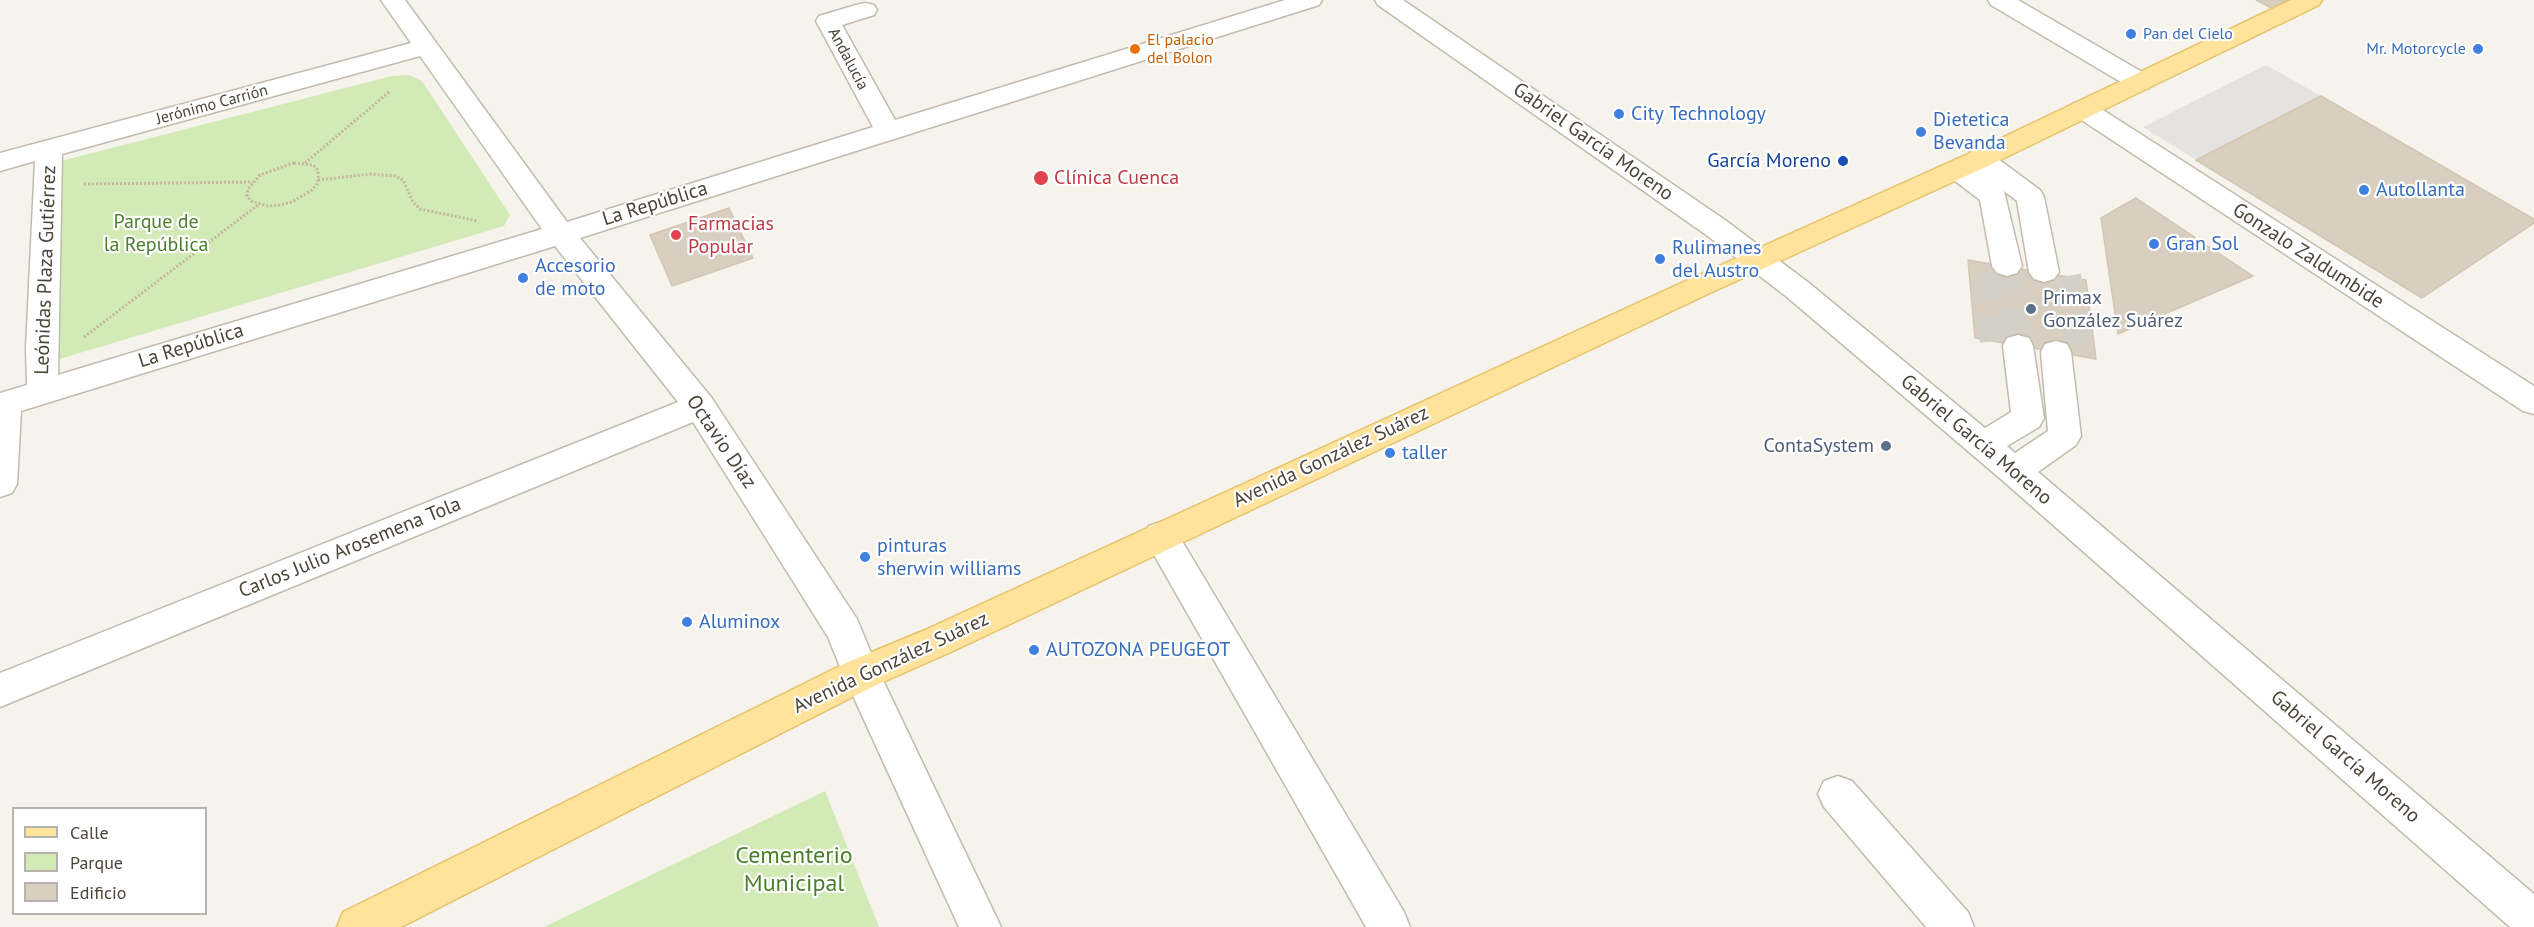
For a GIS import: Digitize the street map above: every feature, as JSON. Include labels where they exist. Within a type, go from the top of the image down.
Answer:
[{"type":"main road","name":"Avenida González Suárez","points":[[358,927],[861,674],[938,641],[1968,164],[2310,0]]},
{"type":"street","name":"Octavio Díaz","points":[[393,0],[428,53],[560,234],[700,406],[844,630],[861,674],[980,927]]},
{"type":"street","name":"La República","points":[[2,404],[43,380],[560,234],[1310,0]]},
{"type":"street","name":"Gabriel García Moreno","points":[[1387,0],[1759,260],[2014,471],[2534,921]]},
{"type":"street","points":[[2000,0],[2140,82]]},
{"type":"street","name":"Andalucía","points":[[865,9],[828,21],[888,131]]},
{"type":"street","name":"Jerónimo Carrión","points":[[0,162],[428,53]]},
{"type":"street","name":"Gonzalo Zaldumbide","points":[[2082,110],[2534,402]]},
{"type":"street","name":"Leónidas Plaza Gutiérrez","points":[[43,380],[49,149]]},
{"type":"street","points":[[1968,164],[1994,196],[1998,258]]},
{"type":"street","points":[[1968,164],[2030,197],[2050,267]]},
{"type":"street","points":[[1983,445],[2028,418],[2011,349]]},
{"type":"street","points":[[2014,471],[2065,436],[2065,358]]},
{"type":"street","points":[[0,484],[2,404]]},
{"type":"street","name":"Carlos Julio Arosemena Tola","points":[[0,690],[700,406]]},
{"type":"street","points":[[1161,536],[1389,927]]},
{"type":"street","points":[[1838,794],[1953,927]]},
{"type":"path","points":[[305,163],[428,53]]},
{"type":"path","points":[[305,163],[318,170],[318,180],[312,190],[292,202],[268,206],[258,205],[247,196],[253,182],[260,175],[283,165],[305,163]]},
{"type":"path","points":[[318,180],[371,174],[395,176],[403,180],[413,202],[420,209],[483,222]]},
{"type":"path","points":[[48,184],[253,182]]},
{"type":"path","points":[[43,380],[258,205]]},
{"type":"green space","name":"Parque de la República","points":[[409,75],[422,81],[510,215],[504,226],[53,361],[61,161],[392,76]]},
{"type":"green space","name":"Cementerio Municipal","points":[[825,791],[879,927],[544,927]]},
{"type":"shaded area","points":[[2266,65],[2321,96],[2196,160],[2143,127]]},
{"type":"building","points":[[2256,0],[2289,0],[2273,9]]},
{"type":"building","name":"Autollanta","points":[[2321,96],[2534,219],[2534,223],[2422,298],[2196,160]]},
{"type":"building","points":[[2136,198],[2253,276],[2118,334],[2101,218]]},
{"type":"building","points":[[729,208],[753,258],[672,286],[650,235]]},
{"type":"building","name":"Primax González Suárez","points":[[1968,260],[2086,280],[2096,359],[1975,338]]},
{"type":"tunnel","points":[[2007,266],[2018,346]]},
{"type":"tunnel","points":[[1986,273],[1994,341]]},
{"type":"tunnel","points":[[2067,276],[2080,356]]},
{"type":"place","name":"Pan del Cielo","points":[[2131,34]]},
{"type":"place","name":"El palacio del Bolon","points":[[1135,49]]},
{"type":"place","name":"Mr. Motorcycle","points":[[2478,49]]},
{"type":"place","name":"City Technology","points":[[1619,114]]},
{"type":"place","name":"Dietetica Bevanda","points":[[1921,132]]},
{"type":"place","name":"García Moreno","points":[[1843,161]]},
{"type":"place","name":"Clínica Cuenca","points":[[1041,178]]},
{"type":"place","name":"Autollanta","points":[[2364,190]]},
{"type":"place","name":"Farmacias Popular","points":[[676,235]]},
{"type":"place","name":"Gran Sol","points":[[2154,244]]},
{"type":"place","name":"Rulimanes del Austro","points":[[1660,259]]},
{"type":"place","name":"Accesorio de moto","points":[[523,278]]},
{"type":"place","name":"Primax González Suárez","points":[[2031,309]]},
{"type":"place","name":"ContaSystem","points":[[1886,446]]},
{"type":"place","name":"taller","points":[[1390,453]]},
{"type":"place","name":"pinturas sherwin williams","points":[[865,557]]},
{"type":"place","name":"Aluminox","points":[[687,622]]},
{"type":"place","name":"AUTOZONA PEUGEOT","points":[[1034,650]]}]
